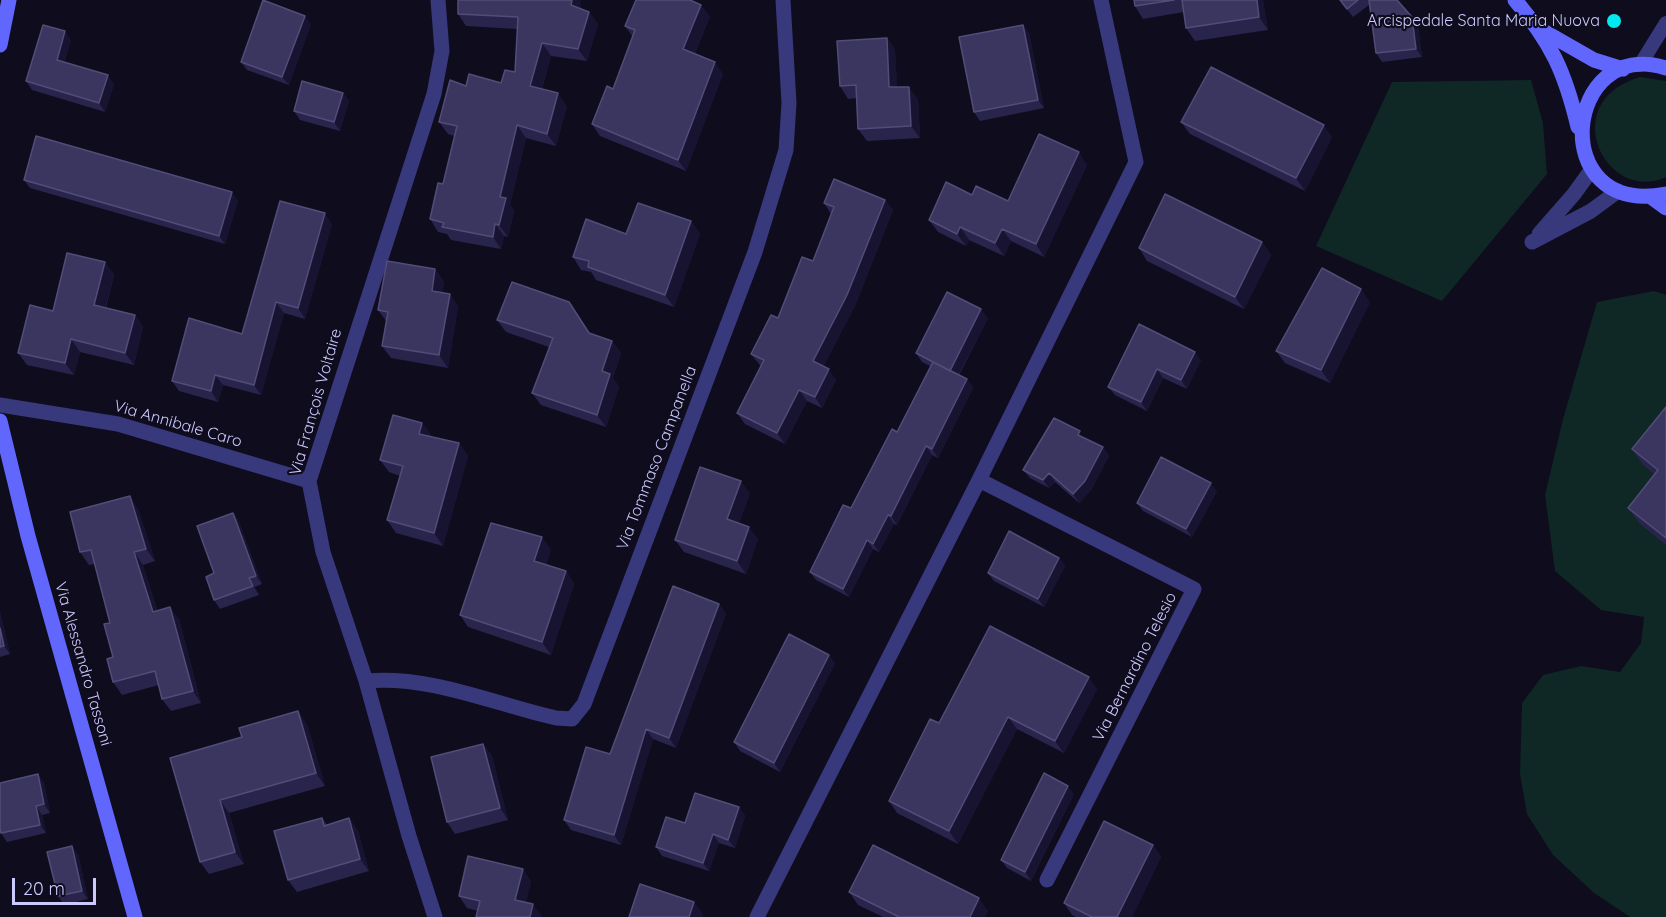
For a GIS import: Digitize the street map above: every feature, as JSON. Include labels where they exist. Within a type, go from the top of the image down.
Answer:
[{"type":"street","points":[[0,45],[9,0]]},
{"type":"street","name":"Via François Voltaire","points":[[435,917],[409,836],[366,681],[323,552],[309,481],[434,94],[442,51],[438,0]]},
{"type":"street","name":"Via Tommaso Campanella","points":[[366,681],[392,679],[420,682],[556,718],[572,718],[584,704],[755,252],[786,150],[789,83],[783,0]]},
{"type":"street","points":[[757,917],[979,480],[1136,162],[1101,0]]},
{"type":"street","points":[[1515,0],[1540,29],[1553,50],[1571,94],[1584,154],[1592,169],[1618,191],[1634,196],[1659,196],[1666,208]]},
{"type":"street","points":[[1540,29],[1594,60],[1623,69]]},
{"type":"street","points":[[1581,137],[1581,120],[1595,89],[1607,78],[1623,69],[1640,65],[1666,68]]},
{"type":"street","points":[[1592,169],[1574,194],[1532,242],[1591,211],[1618,191]]},
{"type":"street","name":"Via Annibale Caro","points":[[0,405],[118,424],[309,481]]},
{"type":"street","name":"Via Alessandro Tassoni","points":[[0,421],[25,526],[135,917]]},
{"type":"street","name":"Via Bernardino Telesio","points":[[979,480],[1194,589],[1047,880]]},
{"type":"lane","points":[[1640,65],[1666,23]]},
{"type":"green space","points":[[1640,77],[1666,81],[1666,177],[1644,182],[1625,177],[1609,164],[1599,147],[1595,127],[1600,107],[1614,90]]},
{"type":"green space","points":[[1531,80],[1543,123],[1547,174],[1442,301],[1316,246],[1392,82]]},
{"type":"green space","points":[[1654,291],[1666,295],[1666,917],[1630,917],[1594,893],[1553,855],[1527,814],[1520,774],[1522,703],[1543,675],[1581,666],[1620,672],[1641,643],[1644,617],[1601,610],[1555,571],[1545,495],[1563,419],[1597,302]]},
{"type":"building","points":[[263,0],[305,16],[282,77],[241,62]]},
{"type":"building","points":[[458,0],[572,0],[571,5],[589,12],[578,49],[542,43],[530,86],[558,93],[547,134],[517,125],[500,197],[506,198],[499,225],[495,224],[493,237],[442,227],[444,223],[430,219],[438,183],[443,184],[457,126],[439,122],[450,80],[466,86],[469,74],[501,83],[505,70],[515,72],[518,17],[458,14]]},
{"type":"building","points":[[636,0],[690,0],[701,5],[683,49],[715,62],[678,160],[592,124],[607,86],[613,89],[635,30],[625,26]]},
{"type":"building","points":[[1134,0],[1174,0],[1135,6]]},
{"type":"building","points":[[1182,0],[1257,0],[1259,17],[1186,28]]},
{"type":"building","points":[[1340,0],[1358,0],[1347,9]]},
{"type":"building","points":[[1369,0],[1397,0],[1412,17],[1416,49],[1376,53]]},
{"type":"building","points":[[43,25],[65,31],[57,60],[108,75],[99,103],[26,81]]},
{"type":"building","points":[[1023,25],[1038,100],[974,112],[959,37]]},
{"type":"building","points":[[887,38],[889,87],[909,87],[911,126],[858,129],[856,85],[840,86],[837,41]]},
{"type":"building","points":[[1211,67],[1324,125],[1296,178],[1181,122]]},
{"type":"building","points":[[302,81],[343,93],[334,122],[294,111]]},
{"type":"building","points":[[1039,134],[1079,152],[1036,244],[1002,229],[995,243],[960,227],[957,234],[929,220],[946,182],[972,195],[976,186],[1008,201]]},
{"type":"building","points":[[36,136],[232,192],[219,236],[24,180]]},
{"type":"building","points":[[834,179],[885,200],[847,295],[813,361],[829,369],[815,397],[799,390],[777,433],[737,413],[764,360],[751,354],[771,315],[778,318],[802,257],[813,261],[834,207],[824,203]]},
{"type":"building","points":[[1165,194],[1262,242],[1235,297],[1139,248]]},
{"type":"building","points":[[280,201],[325,213],[298,308],[276,302],[254,385],[215,375],[211,391],[172,381],[189,318],[242,334]]},
{"type":"building","points":[[638,203],[691,221],[665,295],[588,267],[589,261],[573,257],[586,219],[626,234]]},
{"type":"building","points":[[67,253],[105,262],[94,305],[135,315],[125,353],[71,339],[65,363],[18,353],[30,305],[53,311]]},
{"type":"building","points":[[387,261],[435,269],[432,291],[450,294],[439,355],[382,346],[388,312],[378,310]]},
{"type":"building","points":[[1322,268],[1361,289],[1321,370],[1276,351]]},
{"type":"building","points":[[512,282],[569,302],[589,333],[612,341],[602,371],[610,374],[597,415],[532,393],[553,338],[497,320]]},
{"type":"building","points":[[947,292],[981,309],[950,371],[916,353]]},
{"type":"building","points":[[1139,324],[1195,352],[1181,380],[1157,369],[1141,402],[1108,387]]},
{"type":"building","points":[[933,362],[967,379],[932,449],[926,446],[891,516],[888,515],[873,544],[867,540],[843,589],[810,572],[843,505],[851,508],[892,429],[897,432]]},
{"type":"building","points":[[1666,407],[1666,538],[1628,508],[1658,470],[1632,449]]},
{"type":"building","points":[[393,415],[422,423],[419,434],[459,443],[434,533],[387,520],[403,466],[380,460]]},
{"type":"building","points":[[1054,418],[1080,431],[1078,435],[1103,447],[1085,481],[1073,494],[1049,473],[1043,480],[1023,470]]},
{"type":"building","points":[[1161,457],[1211,483],[1186,529],[1137,503]]},
{"type":"building","points":[[700,467],[741,481],[727,519],[749,527],[737,561],[675,540]]},
{"type":"building","points":[[130,496],[146,549],[134,552],[153,612],[170,607],[193,691],[162,699],[155,671],[113,682],[107,659],[113,657],[104,624],[110,623],[91,550],[80,552],[70,512]]},
{"type":"building","points":[[233,513],[256,576],[249,578],[253,586],[214,600],[206,577],[214,573],[197,526]]},
{"type":"building","points":[[491,523],[542,537],[534,561],[566,571],[542,642],[460,615]]},
{"type":"building","points":[[1009,531],[1059,558],[1038,599],[988,573]]},
{"type":"building","points":[[673,586],[719,604],[669,738],[646,729],[614,835],[564,820],[586,747],[610,754]]},
{"type":"building","points":[[990,626],[1089,677],[1055,741],[1008,717],[949,831],[889,801],[930,719],[939,723]]},
{"type":"building","points":[[0,628],[4,646],[0,647]]},
{"type":"building","points":[[789,634],[829,655],[774,763],[734,742]]},
{"type":"building","points":[[298,711],[316,773],[220,800],[235,852],[200,862],[170,758],[242,737],[239,728]]},
{"type":"building","points":[[483,744],[500,808],[447,822],[431,757]]},
{"type":"building","points":[[1044,773],[1068,786],[1025,872],[1001,860]]},
{"type":"building","points":[[38,774],[44,804],[36,806],[40,825],[1,833],[0,783]]},
{"type":"building","points":[[695,793],[739,807],[728,840],[713,834],[703,863],[656,847],[666,817],[685,823]]},
{"type":"building","points":[[322,818],[324,826],[349,818],[360,859],[288,880],[274,831]]},
{"type":"building","points":[[1104,821],[1153,845],[1117,917],[1092,917],[1064,903]]},
{"type":"building","points":[[873,845],[979,898],[970,917],[899,917],[849,892]]},
{"type":"building","points":[[72,846],[82,891],[58,896],[47,852]]},
{"type":"building","points":[[468,856],[523,869],[515,900],[533,904],[530,917],[476,917],[480,901],[459,896]]},
{"type":"building","points":[[640,884],[694,902],[689,917],[629,917]]},
{"type":"place","name":"Arcispedale Santa Maria Nuova","points":[[1614,21]]}]
